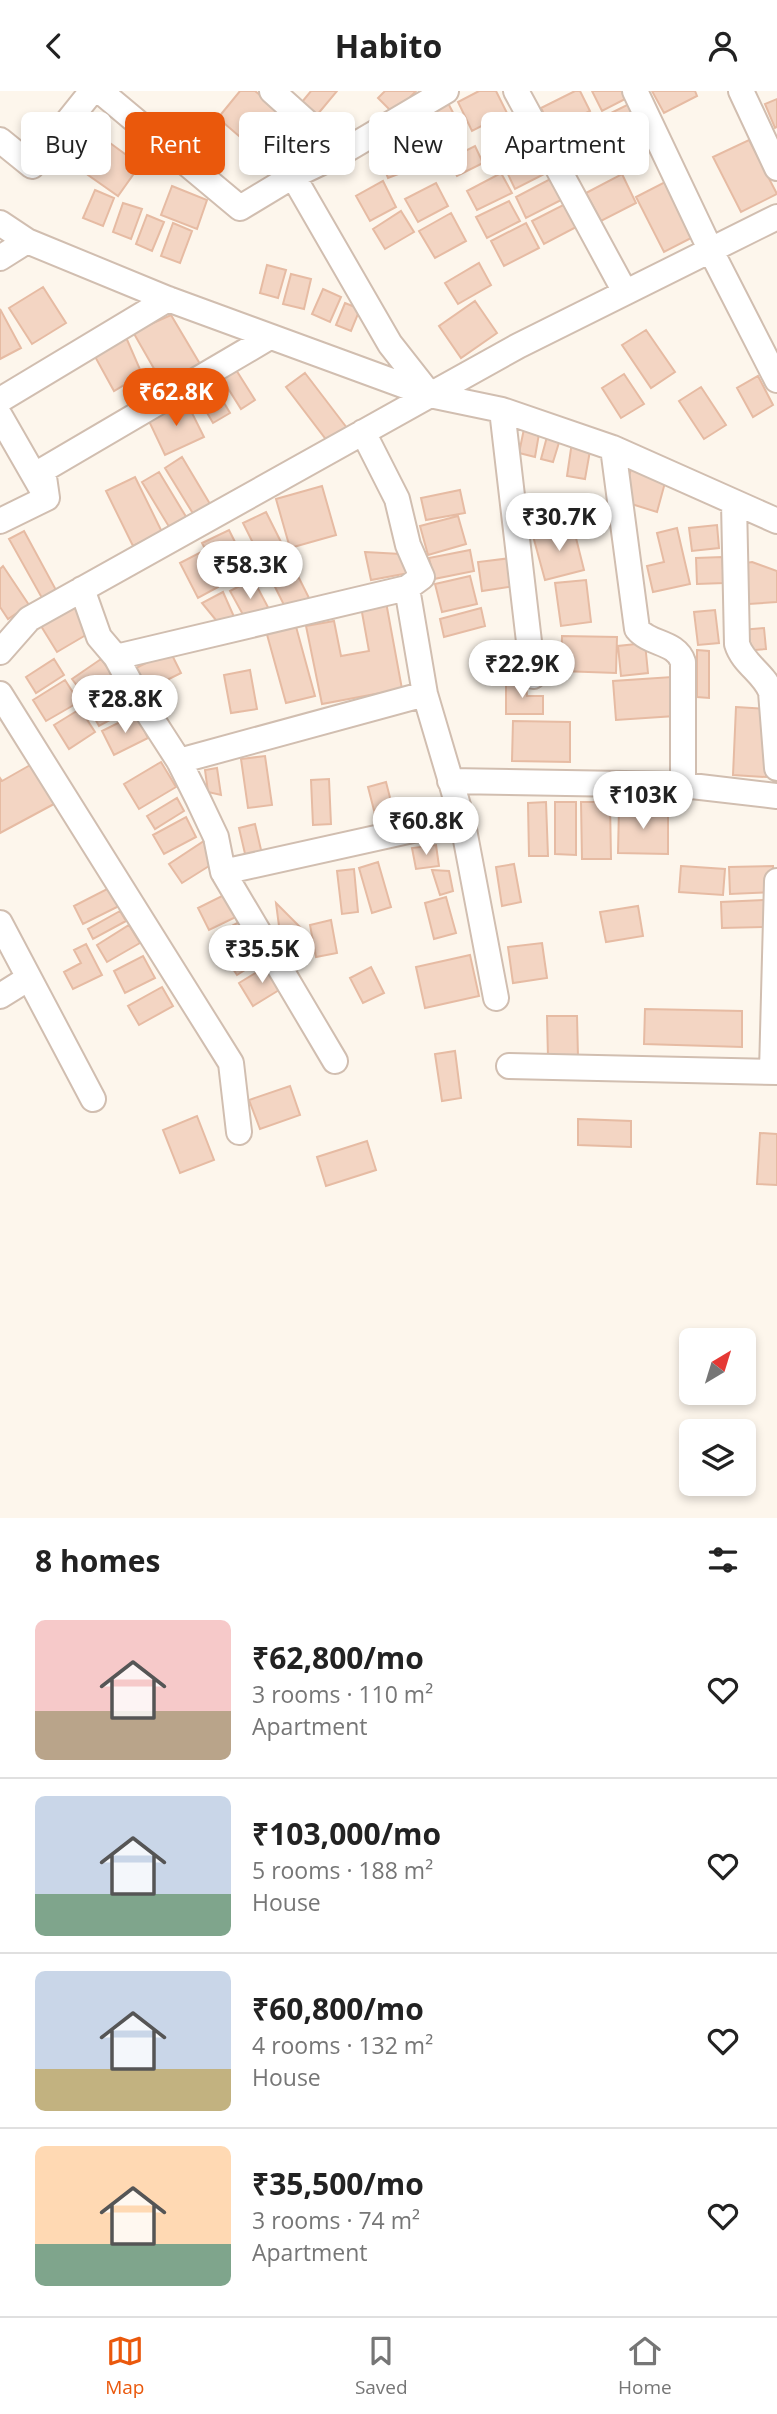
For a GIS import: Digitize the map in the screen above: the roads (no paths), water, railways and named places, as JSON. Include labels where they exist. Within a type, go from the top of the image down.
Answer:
[{"type":"street","points":[[0,140],[32,166],[92,91]]},
{"type":"street","points":[[100,91],[240,208],[293,176],[390,344],[430,395]]},
{"type":"street","points":[[271,91],[295,112]]},
{"type":"street","points":[[355,145],[446,91]]},
{"type":"street","points":[[516,91],[625,292]]},
{"type":"street","points":[[635,91],[711,251],[777,380]]},
{"type":"street","points":[[741,91],[777,169]]},
{"type":"street","points":[[0,652],[29,619],[82,589],[518,347],[777,217]]},
{"type":"street","points":[[0,223],[27,241],[268,338],[430,395],[502,410],[613,448],[777,521]]},
{"type":"street","points":[[0,258],[27,241]]},
{"type":"street","points":[[0,400],[168,299]]},
{"type":"street","points":[[47,498],[43,470],[268,338]]},
{"type":"street","points":[[502,410],[533,676]]},
{"type":"street","points":[[0,416],[47,498]]},
{"type":"street","points":[[116,657],[407,588],[422,577],[408,545],[397,499],[363,432]]},
{"type":"street","points":[[613,448],[637,629],[643,637],[671,646],[680,653],[683,661],[683,785]]},
{"type":"street","points":[[0,521],[47,498]]},
{"type":"street","points":[[734,503],[736,633],[740,651],[768,684],[771,692],[777,768]]},
{"type":"street","points":[[407,588],[425,694],[462,819],[496,998]]},
{"type":"street","points":[[82,589],[99,637],[116,657],[179,761],[216,837],[223,872],[335,1061]]},
{"type":"street","points":[[0,694],[231,1063],[239,1132]]},
{"type":"street","points":[[179,761],[425,694]]},
{"type":"street","points":[[450,781],[683,785],[777,796]]},
{"type":"street","points":[[223,872],[462,819]]},
{"type":"street","points":[[509,1066],[775,1072],[777,881]]},
{"type":"street","points":[[0,923],[93,1099]]},
{"type":"street","points":[[0,996],[29,978]]}]
